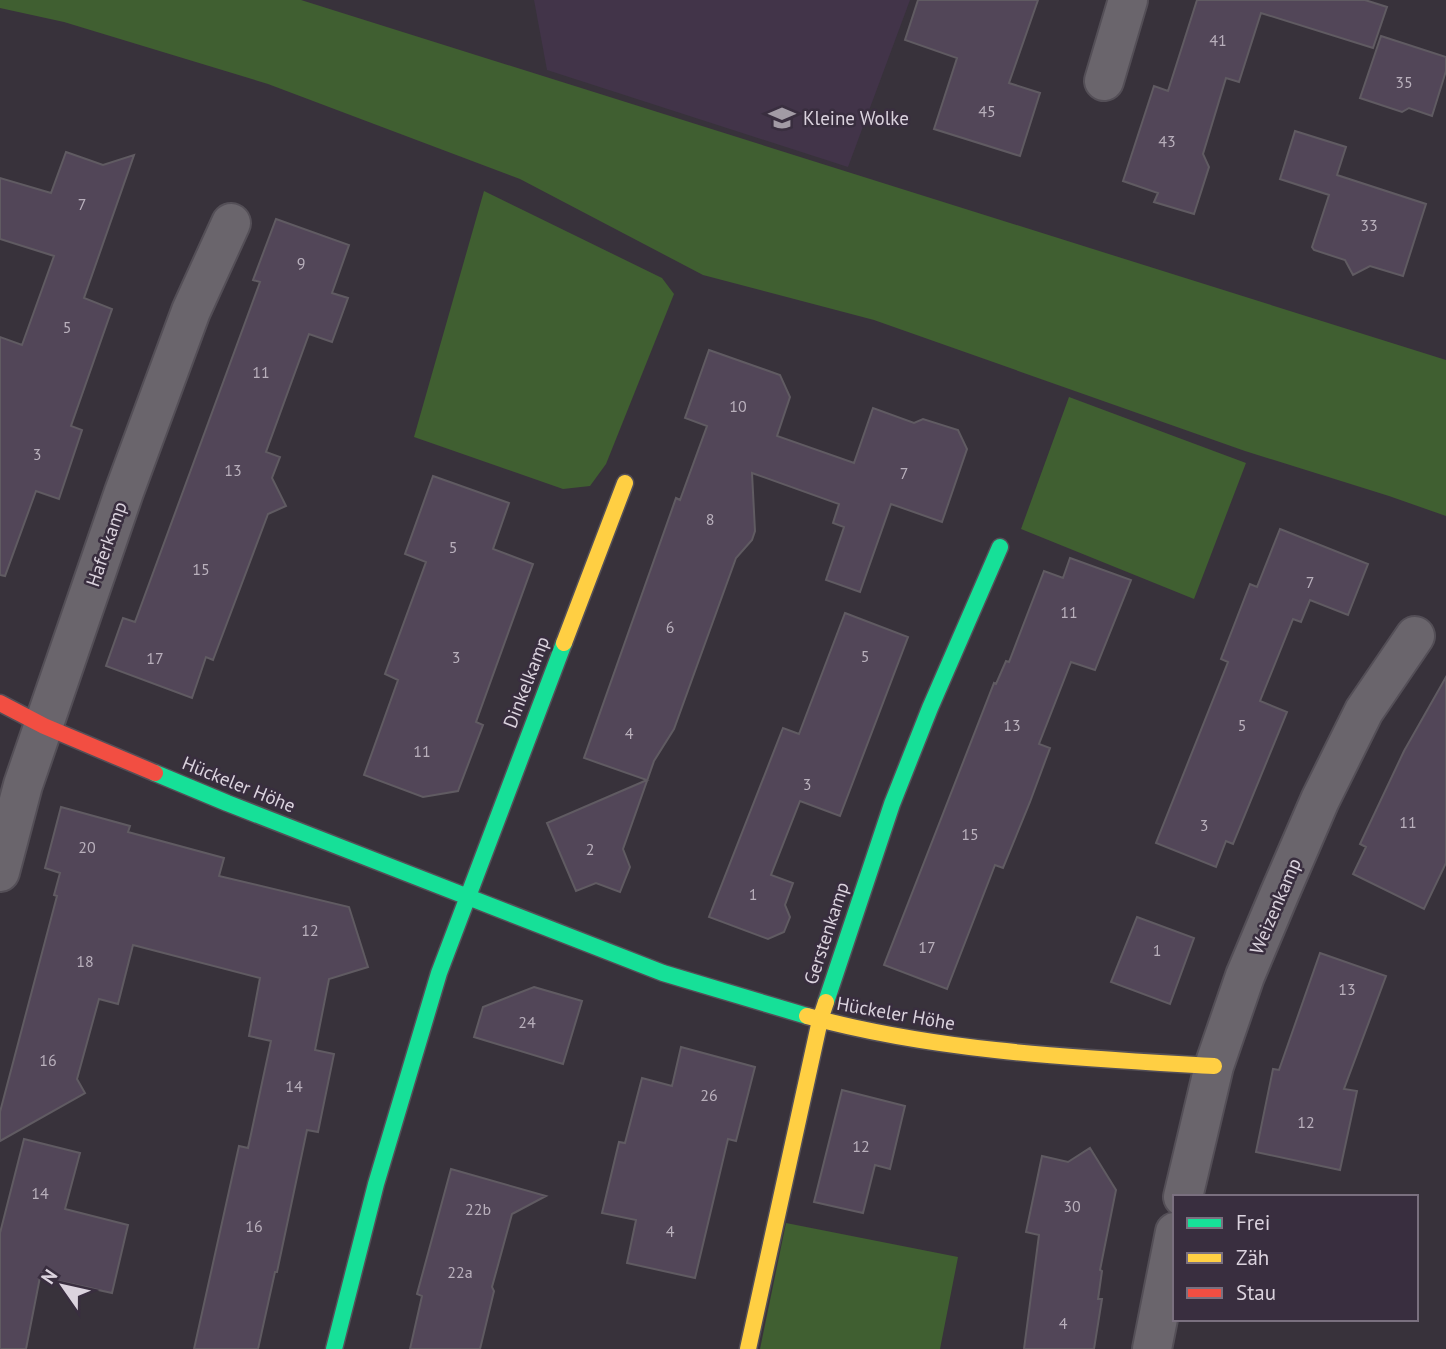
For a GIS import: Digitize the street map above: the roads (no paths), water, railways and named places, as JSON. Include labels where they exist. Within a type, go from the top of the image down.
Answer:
[{"type":"street","points":[[1104,81],[1128,0]]},
{"type":"street","name":"Haferkamp","points":[[0,872],[23,785],[156,401],[191,311],[231,223]]},
{"type":"street","name":"Dinkelkamp","points":[[466,897],[625,483]]},
{"type":"street","name":"Gerstenkamp","points":[[748,1349],[820,1020],[892,804],[935,696],[1000,547]]},
{"type":"street","name":"Weizenkamp","points":[[1183,1195],[1214,1066],[1245,976],[1320,800],[1364,711],[1415,636]]},
{"type":"street","name":"Hückeler Höhe","points":[[0,702],[44,726],[227,803],[663,973],[820,1020],[947,1044],[1214,1066]]},
{"type":"street","points":[[334,1349],[376,1184],[439,973],[466,897]]},
{"type":"street","points":[[1152,1349],[1173,1242]]},
{"type":"place","name":"Kleine Wolke","points":[[782,118]]}]
